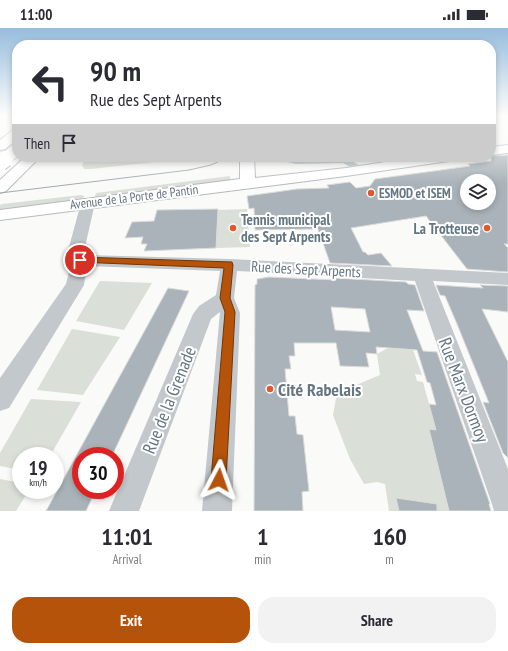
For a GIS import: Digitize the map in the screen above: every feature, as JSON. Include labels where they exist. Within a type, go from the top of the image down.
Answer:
[{"type":"main road","points":[[0,146],[10,139]]},
{"type":"main road","points":[[0,153],[12,154]]},
{"type":"main road","points":[[0,163],[12,153]]},
{"type":"main road","points":[[0,188],[28,162]]},
{"type":"main road","points":[[248,170],[287,167],[359,169],[412,162]]},
{"type":"main road","name":"Avenue de la Porte de Pantin","points":[[0,215],[90,196],[248,170],[268,181],[346,172],[359,169]]},
{"type":"main road","name":"Avenue de la Porte de Pantin","points":[[0,200],[90,196]]},
{"type":"street","points":[[348,162],[359,169]]},
{"type":"street","points":[[0,399],[75,285],[80,260],[77,247],[90,196]]},
{"type":"street","name":"Rue des Sept Arpents","points":[[80,260],[229,265],[508,279]]},
{"type":"street","points":[[217,511],[230,312],[225,298],[229,265]]},
{"type":"street","name":"Rue Marx Dormoy","points":[[420,274],[500,467],[508,507]]},
{"type":"street","name":"Rue de la Grenade","points":[[124,511],[203,314],[220,304],[225,298]]},
{"type":"shaded area","points":[[84,162],[155,162],[91,169],[84,169],[82,165]]},
{"type":"shaded area","points":[[230,176],[230,182],[94,199],[96,193]]},
{"type":"shaded area","points":[[81,195],[84,196],[83,200],[0,211],[0,205],[2,204]]},
{"type":"shaded area","name":"Tennis municipal des Sept Arpents","points":[[247,209],[250,247],[216,248],[218,210]]},
{"type":"shaded area","points":[[100,281],[152,283],[124,330],[76,321]]},
{"type":"shaded area","points":[[72,329],[120,337],[83,395],[37,390]]},
{"type":"shaded area","points":[[388,348],[413,350],[422,375],[415,374],[417,381],[423,382],[436,430],[429,429],[449,511],[389,511],[385,484],[377,482],[364,484],[350,459],[333,415],[337,393],[380,375],[377,354]]},
{"type":"shaded area","points":[[31,399],[81,402],[55,447],[12,447],[12,468],[0,466],[0,453]]},
{"type":"shaded area","points":[[0,479],[12,481],[12,499],[23,499],[16,511],[0,511]]},
{"type":"building","points":[[508,155],[508,244],[504,244],[508,248],[508,272],[467,269],[426,216],[351,228],[363,252],[368,255],[381,253],[392,266],[330,263],[318,229],[255,230],[254,208],[249,209],[247,196],[297,189],[329,188],[327,185],[350,182],[356,188],[370,186],[375,179],[470,166],[468,164],[496,162],[496,156]]},
{"type":"building","points":[[218,209],[216,248],[144,251],[147,244],[141,244],[143,237],[125,238],[132,222],[154,221],[157,210]]},
{"type":"building","points":[[269,277],[336,280],[335,278],[406,282],[408,284],[415,285],[424,311],[407,310],[423,351],[437,352],[490,504],[491,511],[449,511],[429,429],[436,430],[429,404],[436,405],[430,383],[427,382],[417,350],[376,347],[377,354],[366,353],[369,367],[340,366],[336,343],[294,343],[295,356],[289,356],[291,369],[285,369],[289,416],[295,416],[297,434],[303,435],[309,491],[302,492],[303,511],[254,511],[255,285],[257,284],[257,279]],"holes":[[[331,307],[365,309],[370,332],[335,330]]]},
{"type":"building","points":[[436,285],[483,288],[480,285],[508,286],[508,312],[482,309],[508,362],[508,458],[503,453],[483,402],[489,403],[457,324],[445,296],[440,295]]},
{"type":"building","points":[[168,288],[189,291],[116,447],[81,447]]},
{"type":"building","points":[[72,463],[72,499],[92,499],[86,511],[46,511],[53,499],[64,499],[64,478]]},
{"type":"building","points":[[396,498],[437,504],[437,511],[399,511]]},
{"type":"tunnel","points":[[0,154],[12,144]]},
{"type":"tram line","points":[[0,193],[189,170],[218,162]]},
{"type":"place","name":"ESMOD et ISEM","points":[[371,193]]},
{"type":"place","name":"Tennis municipal des Sept Arpents","points":[[233,228]]},
{"type":"place","name":"La Trotteuse","points":[[487,228]]},
{"type":"place","name":"Cité Rabelais","points":[[270,389]]},
{"type":"route","points":[[80,260],[229,265],[225,298],[230,312],[219,480]]}]
